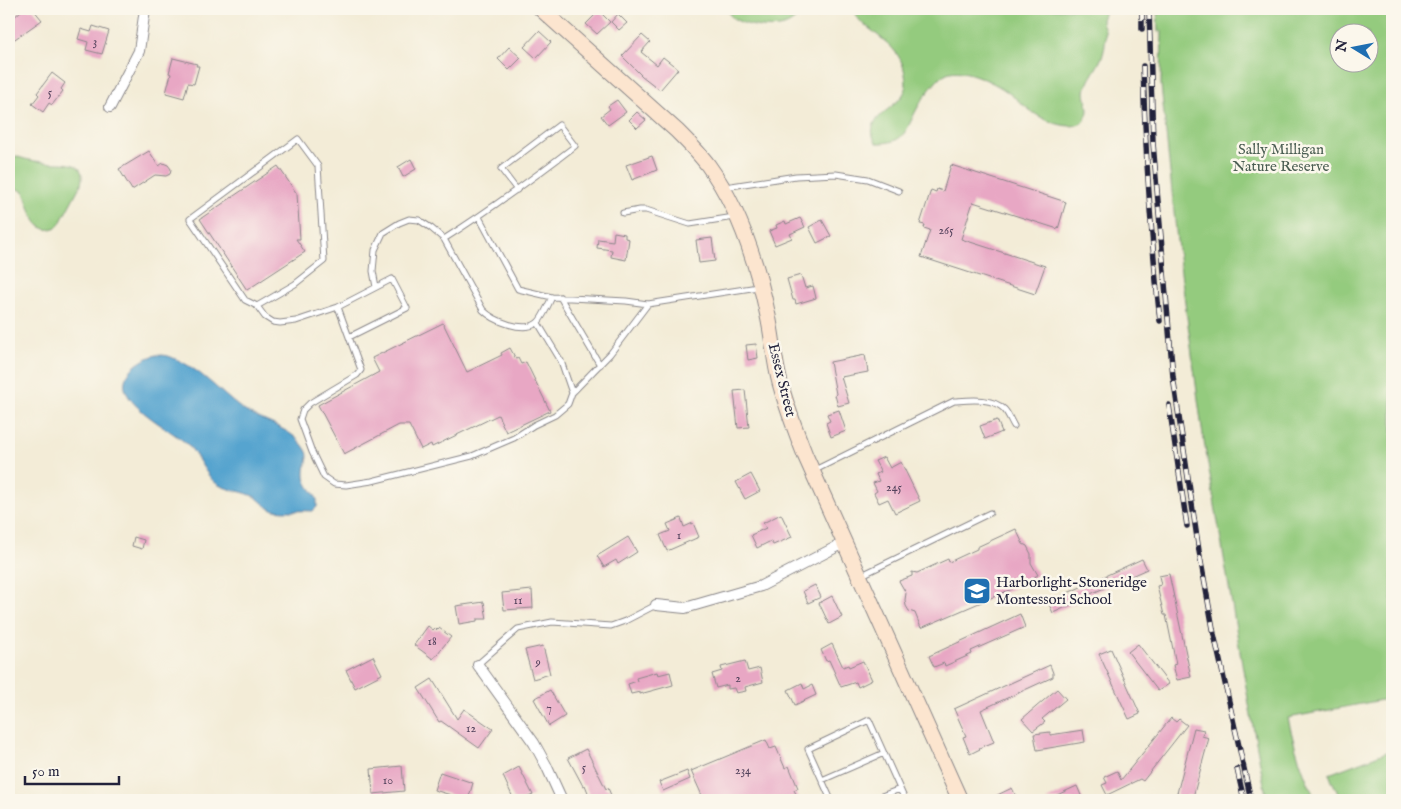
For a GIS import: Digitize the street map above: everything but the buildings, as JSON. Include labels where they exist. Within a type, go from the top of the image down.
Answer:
[{"type":"main road","name":"Essex Street","points":[[541,9],[677,131],[708,165],[737,216],[750,247],[761,286],[788,411],[844,544],[960,800]]},
{"type":"street","points":[[110,107],[138,52],[145,9]]},
{"type":"street","points":[[656,605],[685,608],[761,586],[844,544]]},
{"type":"street","points":[[478,664],[534,743],[562,800]]},
{"type":"lane","points":[[444,239],[479,217],[517,190],[575,146],[559,125],[501,169],[517,190]]},
{"type":"lane","points":[[257,306],[295,284],[324,261],[318,166],[298,140],[190,219],[245,300],[257,306],[265,317],[273,322],[296,321],[338,307],[392,279],[407,308],[349,337]]},
{"type":"lane","points":[[721,187],[796,176],[836,174],[868,179],[899,191]]},
{"type":"lane","points":[[623,213],[646,210],[690,224],[737,216]]},
{"type":"lane","points":[[479,217],[518,289],[552,297],[648,304],[761,286]]},
{"type":"lane","points":[[376,287],[373,271],[375,250],[383,233],[409,219],[419,220],[444,239],[483,310],[490,317],[515,326],[529,327],[538,323],[552,297]]},
{"type":"lane","points":[[560,297],[600,365]]},
{"type":"lane","points":[[338,307],[361,370],[357,375],[310,403],[303,410],[300,419],[312,452],[324,477],[334,484],[346,485],[372,481],[472,456],[514,438],[534,425],[555,415],[568,404],[572,393],[610,354],[648,304]]},
{"type":"lane","points":[[538,323],[561,361],[572,393]]},
{"type":"lane","points":[[812,471],[954,401],[990,402],[1005,409],[1014,426]]},
{"type":"lane","points":[[859,576],[990,513]]},
{"type":"lane","points":[[478,664],[518,629],[552,622],[611,626],[656,605]]},
{"type":"lane","points":[[831,800],[808,749],[869,720],[905,800]]},
{"type":"lane","points":[[822,780],[884,753]]},
{"type":"lane","points":[[871,800],[900,789]]},
{"type":"green space","points":[[726,9],[806,9],[787,25],[772,28],[738,21]]},
{"type":"green space","points":[[853,9],[1105,9],[1102,20],[1105,30],[1104,51],[1086,87],[1087,115],[1081,123],[1075,126],[1060,125],[1034,113],[1005,90],[989,81],[971,74],[954,71],[944,75],[931,88],[920,104],[908,128],[900,138],[886,143],[876,143],[872,133],[874,125],[878,118],[904,92],[906,84],[905,74],[896,52],[860,20]]},
{"type":"green space","name":"Sally Milligan Nature Reserve","points":[[1157,9],[1392,9],[1392,698],[1288,718],[1299,760],[1316,800],[1267,800],[1202,429],[1178,250],[1161,85],[1162,30],[1158,32]]},
{"type":"green space","points":[[9,154],[34,161],[70,164],[80,170],[82,175],[81,184],[59,225],[51,229],[45,229],[40,226],[31,213],[24,192],[9,188]]},
{"type":"green space","points":[[1392,750],[1392,800],[1341,800],[1329,774]]},
{"type":"water","points":[[156,355],[169,356],[191,367],[242,409],[285,431],[300,442],[308,458],[305,469],[306,481],[317,500],[317,507],[313,511],[274,510],[255,497],[223,487],[215,482],[189,446],[146,414],[127,394],[125,384],[128,374],[140,362]]},
{"type":"railway","points":[[1142,9],[1142,29]]},
{"type":"railway","points":[[1149,9],[1153,143],[1173,377],[1199,551],[1214,634],[1251,800]]},
{"type":"railway","points":[[1143,66],[1149,194],[1160,321]]},
{"type":"railway","points":[[1169,405],[1187,526]]},
{"type":"railway","points":[[1237,769],[1244,800]]},
{"type":"place","name":"Harborlight-Stoneridge Montessori School","points":[[977,591]]}]
